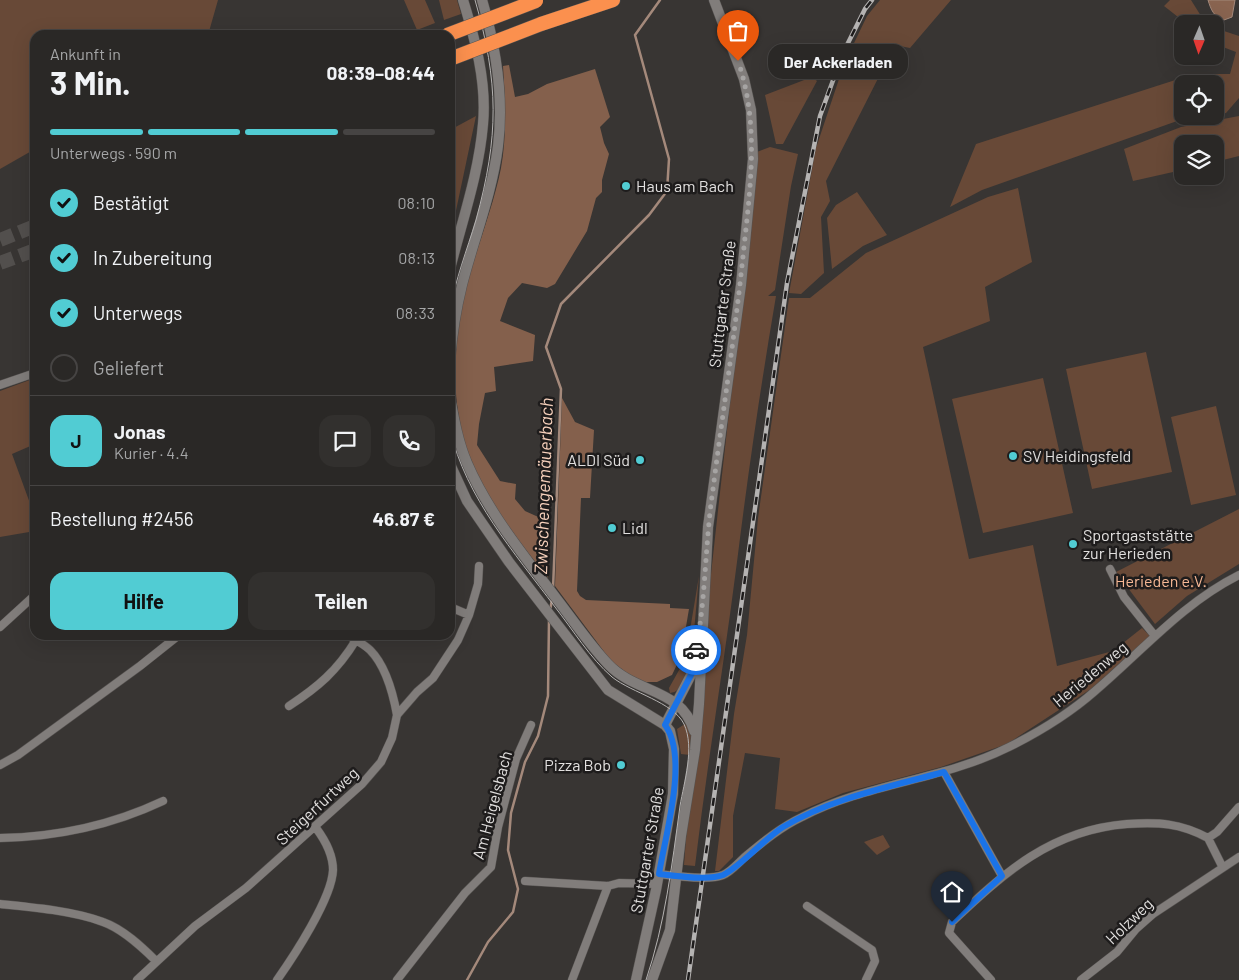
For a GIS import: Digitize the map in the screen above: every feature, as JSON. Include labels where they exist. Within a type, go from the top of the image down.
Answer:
[{"type":"highway","points":[[455,32],[539,0]]},
{"type":"highway","points":[[455,57],[541,24],[613,0]]},
{"type":"main road","points":[[455,249],[477,163],[484,122],[479,60],[463,0]]},
{"type":"main road","points":[[455,329],[462,285],[487,202],[498,146],[500,117],[498,79],[493,39],[482,0]]},
{"type":"main road","name":"Stuttgarter Straße","points":[[652,980],[668,938],[700,704],[699,683],[708,528],[741,285],[753,159],[751,110],[744,79],[714,0]]},
{"type":"main road","points":[[455,422],[466,462],[483,495],[545,583],[608,665],[621,675],[680,706],[695,735]]},
{"type":"main road","points":[[455,475],[467,501],[480,520],[561,632],[608,690],[665,725]]},
{"type":"main road","name":"Stuttgarter Straße","points":[[636,980],[658,879],[673,794],[675,759],[670,731],[665,725],[680,706],[692,673],[702,618]]},
{"type":"main road","name":"Stuttgarter Straße","points":[[680,706],[694,698],[699,683]]},
{"type":"street","points":[[0,385],[30,375]]},
{"type":"street","name":"Steigerfurtweg","points":[[137,980],[195,926],[246,888],[316,828],[362,784],[381,762],[392,738],[397,715],[416,692],[433,678],[446,659],[470,615],[478,584],[478,566]]},
{"type":"street","points":[[1110,570],[1124,597],[1155,636]]},
{"type":"street","name":"Heriedenweg","points":[[525,881],[608,886],[677,876],[722,875],[769,836],[802,816],[846,798],[944,772],[1009,747],[1057,719],[1094,692],[1155,636],[1198,601],[1222,584],[1239,575]]},
{"type":"street","points":[[0,627],[30,600]]},
{"type":"street","points":[[455,609],[470,615]]},
{"type":"street","points":[[0,765],[140,666],[172,640]]},
{"type":"street","points":[[289,706],[319,686],[344,660],[356,640],[370,649],[376,658],[394,695],[397,715]]},
{"type":"street","name":"Am Heigelsbach","points":[[397,980],[465,893],[491,867],[498,827],[516,759],[531,725]]},
{"type":"street","points":[[944,772],[1002,876]]},
{"type":"street","points":[[0,838],[104,825],[133,815],[163,801]]},
{"type":"street","points":[[1208,838],[1217,832],[1239,807]]},
{"type":"street","points":[[991,980],[949,932],[952,922],[1002,876],[1056,841],[1116,825],[1175,824],[1208,838],[1222,866]]},
{"type":"street","points":[[277,980],[312,921],[332,882],[333,870],[329,850],[316,828]]},
{"type":"street","name":"Holzweg","points":[[1081,980],[1117,952],[1136,929],[1152,914],[1239,856]]},
{"type":"street","points":[[572,980],[608,886]]},
{"type":"street","points":[[0,904],[104,922],[141,946],[156,961]]},
{"type":"street","points":[[807,906],[872,950],[875,961],[866,980]]},
{"type":"green space","points":[[0,0],[218,0],[209,30],[30,30],[30,152],[0,169]]},
{"type":"green space","points":[[404,0],[425,0],[435,23],[417,30]]},
{"type":"green space","points":[[439,0],[457,0],[461,14],[444,20]]},
{"type":"green space","points":[[880,0],[951,0],[910,48],[895,45],[826,181],[830,201],[821,217],[824,273],[801,294],[789,293],[816,148],[844,64],[867,16]]},
{"type":"green space","points":[[1170,0],[1191,0],[1200,15],[1176,15],[1164,6]]},
{"type":"green space","points":[[1224,31],[1239,36],[1239,98],[1224,113],[1224,75],[1191,75],[1230,74],[1236,52],[1224,47]]},
{"type":"green space","points":[[812,77],[817,81],[783,144],[776,144],[765,95]]},
{"type":"green space","points":[[1174,80],[1174,122],[982,190],[950,207],[976,144]]},
{"type":"green space","points":[[476,116],[455,215],[455,127]]},
{"type":"green space","points":[[1239,116],[1239,156],[1224,160],[1224,135],[1174,135],[1174,172],[1133,181],[1124,149],[1181,127],[1192,125],[1224,125],[1224,119]]},
{"type":"green space","points":[[770,147],[798,154],[791,186],[775,290],[768,296],[776,296],[750,462],[695,866],[684,865],[699,686],[757,152]]},
{"type":"green space","points":[[1018,188],[1032,262],[985,287],[990,321],[923,347],[969,559],[1033,545],[1057,666],[1113,651],[1142,628],[1150,636],[1091,689],[1007,744],[941,767],[843,793],[797,812],[775,809],[780,758],[745,753],[733,816],[733,857],[719,871],[715,871],[734,714],[747,635],[758,518],[789,298],[810,298],[866,253],[988,197]]},
{"type":"green space","points":[[857,192],[887,235],[863,246],[832,269],[827,218],[836,205]]},
{"type":"green space","name":"SV Heidingsfeld","points":[[1146,352],[1172,472],[1092,489],[1066,369]]},
{"type":"green space","name":"SV Heidingsfeld","points":[[1043,378],[1073,513],[983,533],[952,399]]},
{"type":"green space","points":[[30,380],[30,446],[12,454],[30,503],[30,532],[0,537],[0,391]]},
{"type":"green space","points":[[1216,406],[1236,495],[1191,505],[1171,417]]},
{"type":"green space","name":"Herieden e.V.","points":[[1239,509],[1239,564],[1187,596],[1155,624],[1116,572]]},
{"type":"green space","points":[[699,576],[692,654],[686,654]]},
{"type":"green space","points":[[683,663],[689,663],[684,682],[678,689],[670,693],[669,688]]},
{"type":"green space","points":[[682,719],[691,733],[690,755],[681,754],[677,729],[685,724]]},
{"type":"green space","points":[[883,835],[890,847],[877,855],[864,842]]},
{"type":"shaded area","points":[[1208,0],[1235,0],[1232,17],[1224,20],[1224,15],[1215,15]]},
{"type":"shaded area","points":[[509,65],[515,97],[528,94],[547,84],[595,69],[610,117],[600,127],[609,154],[602,180],[602,192],[596,198],[587,231],[555,284],[547,288],[522,283],[508,298],[500,321],[535,335],[533,361],[494,367],[496,391],[485,393],[479,424],[477,445],[500,481],[516,484],[515,499],[525,511],[545,520],[549,547],[548,578],[506,524],[479,480],[465,443],[459,421],[456,398],[455,376],[458,330],[467,285],[494,198],[501,168],[505,130],[503,66]]},
{"type":"shaded area","points":[[562,398],[575,422],[594,430],[590,498],[581,498],[577,591],[580,596],[586,600],[670,604],[670,608],[689,609],[681,656],[672,675],[657,682],[639,682],[611,661],[555,586]]},
{"type":"waterway","name":"Zwischengemäuerbach","points":[[553,589],[561,389],[546,347],[561,304],[649,215],[667,191],[669,159],[635,35],[660,0]]},
{"type":"waterway","name":"Zwischengemäuerbach","points":[[550,611],[552,599]]},
{"type":"waterway","name":"Zwischengemäuerbach","points":[[467,980],[488,942],[513,912],[518,889],[508,850],[511,813],[525,762],[538,736],[548,696],[549,619]]},
{"type":"tunnel","points":[[0,240],[30,228]]},
{"type":"tunnel","points":[[0,263],[30,252]]},
{"type":"tram line","points":[[455,288],[484,190],[492,135],[492,84],[489,58],[475,0]]},
{"type":"tram line","points":[[455,448],[467,479],[493,523],[589,653],[620,683],[662,704],[679,716],[684,724],[689,744],[688,765],[663,916],[646,980]]},
{"type":"railway","points":[[688,980],[787,283],[820,116],[843,53],[865,9],[872,0]]},
{"type":"way so far","points":[[696,650],[702,618],[708,528],[716,459],[741,285],[753,159],[751,110],[738,61]]},
{"type":"place","name":"Der Ackerladen","points":[[738,61]]},
{"type":"place","name":"Haus am Bach","points":[[626,186]]},
{"type":"place","name":"SV Heidingsfeld","points":[[1013,456]]},
{"type":"place","name":"ALDI Süd","points":[[640,460]]},
{"type":"place","name":"Lidl","points":[[612,528]]},
{"type":"place","name":"Sportgaststätte zur Herieden","points":[[1073,544]]},
{"type":"place","name":"Pizza Bob","points":[[621,765]]},
{"type":"route","points":[[696,650],[692,673],[665,725],[670,731],[675,759],[673,794],[659,874],[688,877],[722,875],[769,836],[802,816],[846,798],[944,772],[1002,876],[952,922]]}]
